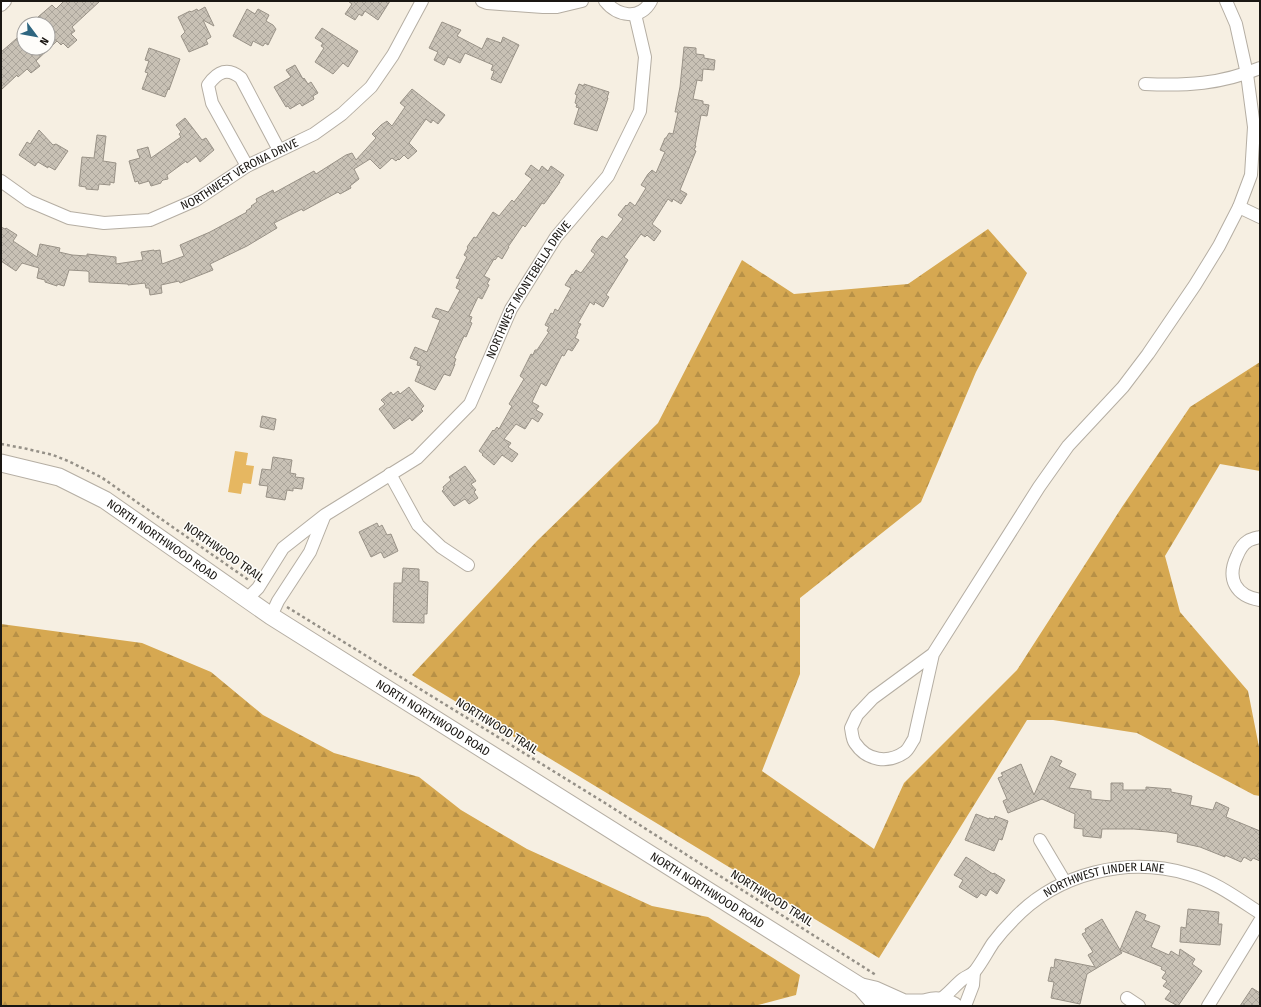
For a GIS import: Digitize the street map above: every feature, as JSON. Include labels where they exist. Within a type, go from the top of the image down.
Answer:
[{"type":"street","points":[[1,5],[5,1]]},
{"type":"street","name":"NORTHWEST VERONA DRIVE","points":[[1,181],[29,201],[69,218],[104,223],[150,220],[196,200],[247,166],[314,134],[342,114],[371,87],[394,55],[422,1]]},
{"type":"street","points":[[482,1],[487,3],[557,7],[582,1]]},
{"type":"street","points":[[606,1],[611,8],[626,14],[635,14],[643,10],[651,1]]},
{"type":"street","points":[[934,654],[874,698],[857,715],[851,728],[854,742],[864,752],[875,759],[892,759],[906,751],[914,739],[934,654],[1039,487],[1068,446],[1123,387],[1148,354],[1211,259],[1239,207],[1251,175],[1254,127],[1247,74],[1236,24],[1226,1]]},
{"type":"street","name":"NORTHWEST MONTEBELLA DRIVE","points":[[246,600],[258,588],[283,548],[325,515],[417,458],[470,404],[511,309],[556,237],[608,176],[640,111],[645,57],[635,14]]},
{"type":"street","points":[[1145,84],[1168,85],[1212,83],[1247,74],[1260,68]]},
{"type":"street","points":[[247,166],[212,103],[208,84],[215,75],[225,71],[234,72],[241,78],[279,150]]},
{"type":"street","points":[[1239,207],[1260,217]]},
{"type":"street","name":"NORTH NORTHWOOD ROAD","points":[[1,463],[59,476],[105,500],[246,600],[274,608],[861,987],[872,1001],[880,1006]]},
{"type":"street","points":[[390,474],[418,525],[441,547],[468,565]]},
{"type":"street","points":[[274,608],[310,552],[325,515]]},
{"type":"street","points":[[1260,537],[1248,541],[1239,550],[1233,564],[1232,578],[1238,590],[1250,598],[1260,600]]},
{"type":"street","points":[[1040,840],[1065,882]]},
{"type":"street","name":"NORTHWEST LINDER LANE","points":[[926,1003],[953,989],[963,979],[974,972],[994,941],[1013,919],[1034,899],[1065,882],[1097,871],[1130,867],[1159,868],[1189,874],[1221,888],[1260,912]]},
{"type":"street","points":[[1208,1006],[1260,921]]},
{"type":"street","name":"NORTHWEST LINDER LANE","points":[[965,1006],[973,985],[974,972]]},
{"type":"street","name":"NORTH NORTHWOOD ROAD","points":[[861,987],[875,990],[904,1003],[950,1004],[954,1006]]},
{"type":"street","points":[[1127,998],[1139,1006]]},
{"type":"path","name":"NORTHWOOD TRAIL","points":[[1,444],[53,456],[68,461],[101,477],[258,588]]},
{"type":"path","name":"NORTHWOOD TRAIL","points":[[274,608],[697,861],[878,976]]},
{"type":"green space","points":[[988,229],[1027,273],[976,372],[921,502],[800,598],[800,674],[762,771],[874,849],[904,783],[1017,670],[1122,507],[1190,407],[1260,362],[1260,471],[1220,464],[1165,556],[1180,612],[1248,691],[1260,748],[1260,796],[1254,795],[1137,733],[1053,720],[1027,720],[879,958],[412,675],[537,541],[658,423],[742,260],[794,294],[908,284]]},
{"type":"green space","points":[[1,624],[142,643],[211,672],[263,715],[334,753],[419,777],[461,810],[527,849],[652,906],[708,917],[800,975],[796,995],[754,1006],[1,1006]]},
{"type":"shaded area","points":[[235,451],[248,453],[246,465],[254,466],[251,484],[243,483],[241,494],[228,492]]},
{"type":"building","points":[[64,1],[100,1],[72,27],[75,31],[71,34],[77,40],[68,48],[63,43],[61,45],[57,41],[56,42],[56,16],[39,16],[52,5],[56,9]]},
{"type":"building","points":[[348,1],[390,1],[378,20],[365,11],[362,16],[359,14],[355,20],[345,14],[352,4]]},
{"type":"building","points":[[205,7],[214,26],[203,20],[211,37],[206,40],[208,44],[189,52],[181,36],[185,32],[178,17],[190,11],[191,12],[197,9],[198,11]]},
{"type":"building","points":[[247,9],[255,14],[258,9],[269,15],[266,21],[273,25],[276,29],[268,45],[265,43],[263,46],[253,41],[251,46],[233,36]]},
{"type":"building","points":[[442,22],[461,30],[457,36],[482,49],[487,38],[501,43],[503,37],[519,45],[501,83],[491,79],[494,71],[491,70],[493,65],[465,53],[460,63],[448,57],[444,65],[434,60],[438,52],[429,48]]},
{"type":"building","points":[[322,28],[358,51],[348,67],[343,63],[333,74],[315,62],[324,48],[321,46],[323,43],[315,38]]},
{"type":"building","points":[[16,39],[16,56],[41,56],[36,61],[40,66],[31,73],[27,69],[18,77],[17,75],[1,90],[1,52]]},
{"type":"building","points":[[684,47],[696,48],[696,54],[704,55],[704,58],[715,60],[714,70],[703,69],[702,81],[697,80],[693,99],[703,101],[703,104],[709,105],[707,116],[701,115],[694,150],[696,151],[680,190],[687,194],[681,204],[673,199],[672,202],[668,199],[652,224],[661,231],[654,241],[647,235],[645,237],[641,234],[624,257],[628,260],[606,295],[609,297],[603,307],[595,302],[594,305],[590,302],[578,323],[581,324],[575,338],[579,340],[572,351],[568,349],[564,356],[562,355],[546,386],[541,383],[532,402],[539,406],[536,410],[543,414],[538,422],[532,418],[525,429],[516,424],[504,439],[511,443],[508,447],[518,454],[512,462],[502,455],[494,465],[479,451],[493,430],[494,431],[497,427],[499,429],[512,406],[509,404],[524,379],[520,376],[531,354],[533,355],[535,350],[537,350],[549,332],[547,331],[549,327],[545,325],[551,313],[553,314],[555,309],[558,311],[571,288],[565,285],[576,270],[581,273],[595,254],[591,251],[598,240],[602,236],[607,239],[623,219],[618,215],[626,205],[627,206],[630,202],[635,206],[646,188],[641,185],[648,174],[652,170],[656,173],[665,152],[660,150],[669,133],[673,134],[678,112],[675,112],[680,87]]},
{"type":"building","points":[[149,48],[180,59],[165,97],[142,89],[148,73],[145,72],[149,61],[145,60]]},
{"type":"building","points":[[295,65],[303,79],[304,78],[308,84],[311,82],[318,93],[313,96],[314,99],[302,106],[300,103],[290,109],[288,106],[286,107],[274,87],[291,77],[286,70]]},
{"type":"building","points":[[579,84],[584,86],[584,84],[609,92],[597,131],[574,124],[579,108],[576,107],[577,104],[575,103],[577,95],[575,94]]},
{"type":"building","points":[[412,89],[445,115],[438,124],[433,120],[431,123],[426,119],[409,143],[417,151],[408,159],[404,155],[396,161],[392,158],[380,169],[370,159],[354,169],[359,179],[350,186],[351,188],[340,194],[338,192],[303,211],[302,209],[274,223],[277,228],[247,246],[210,264],[213,270],[180,283],[179,281],[161,285],[162,293],[150,295],[149,288],[146,288],[145,283],[128,285],[89,282],[89,272],[87,271],[69,270],[64,286],[57,284],[57,286],[37,278],[39,268],[22,263],[16,271],[1,261],[1,227],[6,228],[17,235],[13,241],[37,257],[40,244],[60,248],[59,252],[72,255],[87,256],[87,254],[116,257],[116,264],[143,260],[141,252],[154,250],[160,250],[162,264],[184,256],[180,245],[210,232],[247,212],[246,211],[252,207],[251,206],[257,202],[256,199],[273,190],[274,193],[314,171],[316,174],[346,155],[352,153],[356,160],[376,138],[372,134],[381,125],[387,121],[392,126],[405,107],[400,103]]},
{"type":"building","points":[[185,118],[202,140],[206,138],[214,150],[200,162],[196,156],[187,163],[186,161],[167,175],[168,179],[163,180],[161,183],[151,186],[149,181],[139,184],[138,181],[135,182],[129,161],[140,158],[137,150],[148,147],[151,158],[181,137],[179,134],[181,132],[176,125]]},
{"type":"building","points":[[39,130],[53,145],[56,144],[68,151],[55,170],[38,162],[35,166],[19,155],[27,142],[30,144]]},
{"type":"building","points":[[97,135],[106,136],[103,161],[116,163],[114,183],[110,182],[110,185],[99,184],[98,190],[86,189],[86,187],[79,186],[82,157],[94,158]]},
{"type":"building","points":[[531,165],[539,171],[542,166],[548,171],[551,166],[564,175],[544,204],[542,203],[525,227],[523,225],[508,247],[502,259],[498,256],[495,260],[494,259],[484,276],[490,279],[487,284],[489,285],[482,299],[478,297],[469,316],[472,317],[470,322],[472,323],[454,358],[456,359],[455,364],[450,376],[444,374],[435,390],[415,381],[421,366],[417,365],[418,361],[410,358],[415,347],[427,352],[440,320],[432,317],[436,308],[448,312],[460,290],[456,288],[460,279],[456,278],[467,257],[464,255],[468,248],[467,247],[474,237],[476,238],[493,212],[499,216],[512,200],[514,202],[532,179],[525,174]]},
{"type":"building","points":[[409,387],[424,406],[421,409],[423,411],[412,421],[410,418],[394,429],[379,409],[385,404],[381,400],[391,392],[393,395],[398,391],[400,394]]},
{"type":"building","points":[[262,416],[276,419],[274,430],[260,427]]},
{"type":"building","points":[[273,457],[292,460],[290,473],[296,474],[295,477],[304,478],[302,489],[293,488],[293,491],[287,490],[285,500],[266,497],[268,486],[259,485],[262,469],[271,470]]},
{"type":"building","points":[[465,466],[476,481],[471,484],[476,490],[474,492],[478,498],[469,504],[465,499],[454,506],[442,491],[444,489],[443,487],[451,480],[449,477]]},
{"type":"building","points":[[377,523],[379,527],[382,525],[387,535],[391,534],[398,551],[384,558],[381,552],[371,557],[359,532]]},
{"type":"building","points":[[403,568],[419,569],[419,581],[428,582],[427,614],[424,614],[424,623],[393,622],[394,583],[402,583]]},
{"type":"building","points":[[1051,756],[1062,761],[1059,766],[1076,774],[1069,788],[1091,791],[1091,799],[1111,801],[1111,783],[1123,783],[1123,790],[1146,790],[1146,787],[1171,789],[1171,792],[1192,796],[1190,805],[1213,810],[1216,802],[1229,808],[1226,817],[1260,831],[1260,861],[1253,858],[1251,861],[1244,857],[1241,862],[1200,847],[1177,842],[1178,834],[1168,832],[1134,829],[1102,829],[1101,838],[1083,836],[1083,829],[1074,828],[1075,814],[1042,799],[1008,813],[1003,801],[1007,799],[998,778],[1003,776],[1001,773],[1021,764],[1034,795]]},
{"type":"building","points":[[976,814],[989,819],[994,819],[995,816],[1008,821],[1002,840],[999,839],[994,851],[965,840]]},
{"type":"building","points":[[966,857],[1005,880],[997,894],[990,889],[986,896],[981,893],[977,898],[959,887],[963,880],[954,875]]},
{"type":"building","points":[[1188,909],[1219,912],[1218,924],[1222,924],[1220,945],[1180,942],[1181,927],[1186,928]]},
{"type":"building","points":[[1136,911],[1146,915],[1144,920],[1160,926],[1151,947],[1169,955],[1171,951],[1179,956],[1180,949],[1195,959],[1192,964],[1202,971],[1178,1006],[1165,999],[1171,991],[1163,986],[1167,981],[1162,978],[1166,972],[1161,969],[1162,967],[1120,950]]},
{"type":"building","points":[[1102,919],[1122,953],[1087,974],[1080,1004],[1051,998],[1054,982],[1048,981],[1051,967],[1054,968],[1055,959],[1095,967],[1088,955],[1093,952],[1082,934],[1086,932],[1085,929]]},
{"type":"building","points":[[1252,988],[1260,993],[1260,1006],[1240,1006]]}]
